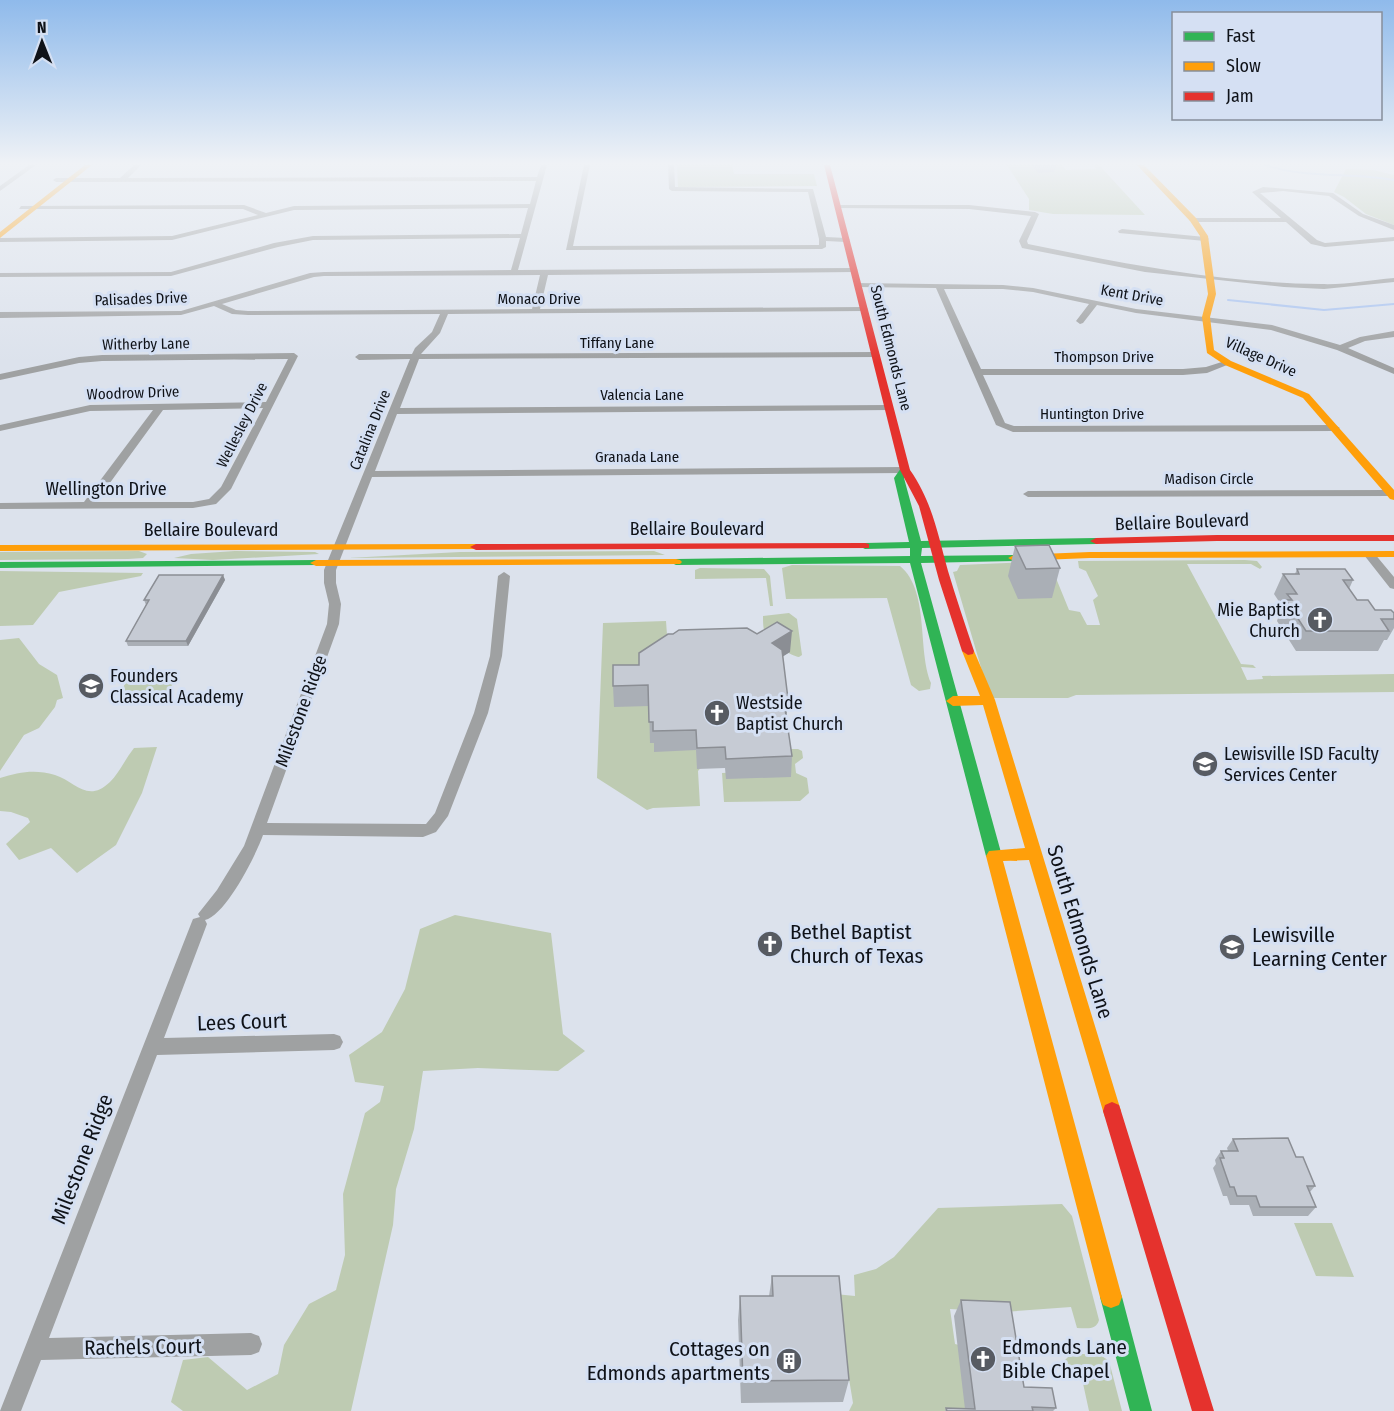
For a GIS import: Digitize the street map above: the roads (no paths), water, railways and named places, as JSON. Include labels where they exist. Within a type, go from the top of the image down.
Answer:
[{"type":"main road","name":"South Edmonds Lane","points":[[844,231],[906,470],[916,481],[968,652],[988,700],[1203,1411]]},
{"type":"main road","name":"Village Drive","points":[[1200,231],[1205,239],[1212,297],[1206,320],[1208,348],[1227,363],[1306,396],[1393,495]]},
{"type":"main road","name":"South Edmonds Lane","points":[[906,470],[899,478],[916,553],[1141,1411]]},
{"type":"main road","name":"Bellaire Boulevard","points":[[939,553],[1217,538],[1394,538]]},
{"type":"main road","points":[[1357,538],[1370,555]]},
{"type":"main road","name":"Bellaire Boulevard","points":[[0,548],[339,548],[680,554],[1394,554]]},
{"type":"main road","points":[[158,565],[169,548]]},
{"type":"main road","name":"Bellaire Boulevard","points":[[0,565],[332,564],[680,554]]},
{"type":"main road","points":[[953,700],[988,700]]},
{"type":"main road","points":[[994,855],[1035,854]]},
{"type":"street","points":[[0,238],[164,239],[196,231]]},
{"type":"street","points":[[514,272],[525,231]]},
{"type":"street","points":[[573,231],[569,248],[814,249],[822,247],[821,231]]},
{"type":"street","points":[[1028,231],[1023,241],[1025,246],[1146,270],[1303,287],[1394,280]]},
{"type":"street","points":[[1122,231],[1205,239]]},
{"type":"street","points":[[1300,231],[1314,242],[1325,245],[1394,239]]},
{"type":"street","points":[[0,275],[171,274],[190,271],[284,243],[313,238],[524,236]]},
{"type":"street","points":[[823,240],[846,240]]},
{"type":"street","name":"Palisades Drive","points":[[0,315],[181,313],[313,275],[854,270]]},
{"type":"street","points":[[535,312],[545,272]]},
{"type":"street","name":"Kent Drive","points":[[858,285],[1023,289],[1136,311],[1290,332],[1340,348],[1394,371]]},
{"type":"street","name":"Huntington Drive","points":[[939,286],[1001,425],[1013,429],[1335,428]]},
{"type":"street","points":[[1080,321],[1095,302]]},
{"type":"street","name":"Monaco Drive","points":[[216,304],[235,312],[864,309]]},
{"type":"street","name":"Catalina Drive","points":[[332,564],[418,350],[436,333],[445,312]]},
{"type":"street","points":[[1340,348],[1363,339],[1394,334]]},
{"type":"street","name":"Tiffany Lane","points":[[359,357],[876,355]]},
{"type":"street","name":"Witherby Lane","points":[[0,377],[79,360],[102,358],[294,356]]},
{"type":"street","name":"Wellesley Drive","points":[[212,502],[226,489],[294,356]]},
{"type":"street","name":"Thompson Drive","points":[[978,372],[1183,372],[1207,370],[1227,363]]},
{"type":"street","name":"Woodrow Drive","points":[[0,428],[90,408],[269,405]]},
{"type":"street","points":[[88,505],[160,407]]},
{"type":"street","name":"Valencia Lane","points":[[394,411],[890,408]]},
{"type":"street","name":"Granada Lane","points":[[369,474],[906,470]]},
{"type":"street","name":"Madison Circle","points":[[1028,494],[1393,495]]},
{"type":"street","name":"Wellington Drive","points":[[0,506],[193,506],[212,502]]},
{"type":"street","points":[[1370,555],[1394,585]]},
{"type":"street","name":"Milestone Ridge","points":[[10,1411],[202,919],[228,886],[251,847],[333,624],[335,604],[330,583],[332,564]]},
{"type":"street","points":[[257,830],[423,831],[431,828],[441,816],[481,713],[496,656],[504,576]]},
{"type":"street","name":"Lees Court","points":[[151,1047],[334,1042]]},
{"type":"street","name":"Rachels Court","points":[[34,1349],[251,1344]]},
{"type":"waterway","points":[[1228,300],[1324,310],[1394,304]]},
{"type":"place","name":"Mie Baptist Church","points":[[1320,620]]},
{"type":"place","name":"Founders Classical Academy","points":[[91,686]]},
{"type":"place","name":"Westside Baptist Church","points":[[717,713]]},
{"type":"place","name":"Lewisville ISD Faculty Services Center","points":[[1205,764]]},
{"type":"place","name":"Bethel Baptist Church of Texas","points":[[770,944]]},
{"type":"place","name":"Lewisville Learning Center","points":[[1232,947]]},
{"type":"place","name":"Edmonds Lane Bible Chapel","points":[[983,1359]]},
{"type":"place","name":"Cottages on Edmonds apartments","points":[[789,1361]]}]
